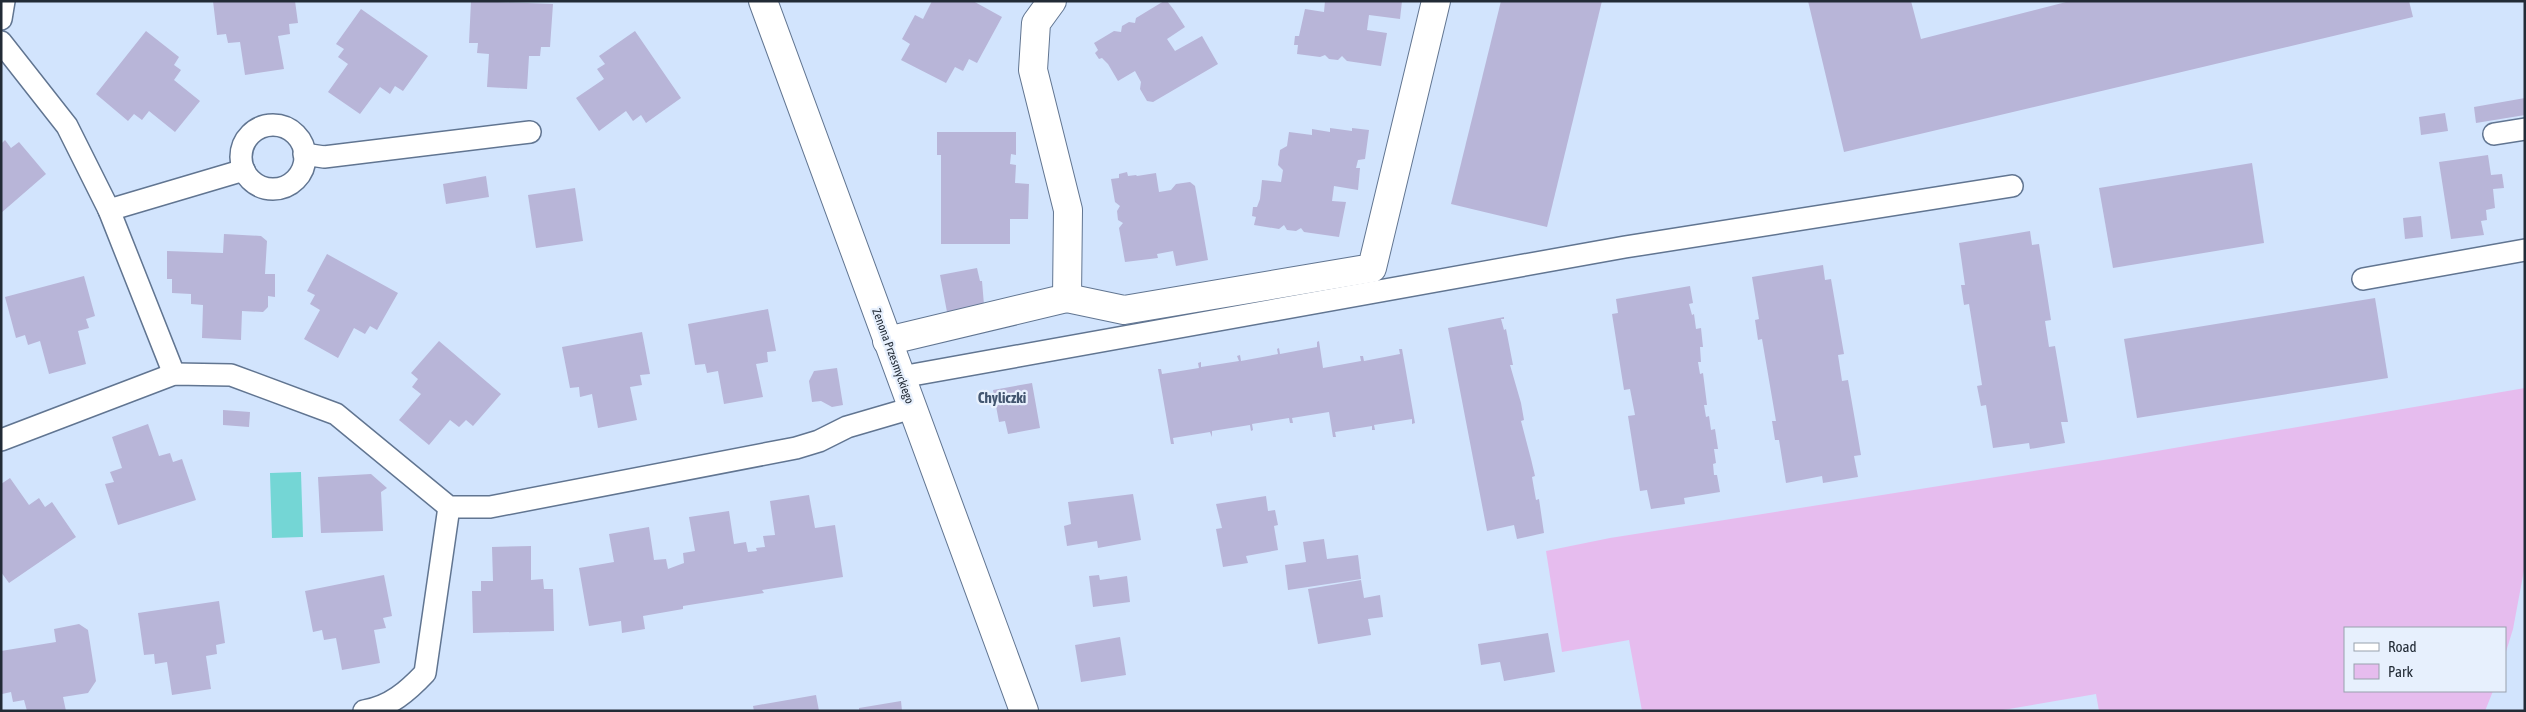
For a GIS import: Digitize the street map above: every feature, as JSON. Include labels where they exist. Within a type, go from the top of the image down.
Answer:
[{"type":"street","name":"Zenona Przesmyckiego","points":[[764,1],[1024,711]]},
{"type":"street","points":[[1052,1],[1036,23],[1033,70],[1068,210],[1067,298]]},
{"type":"street","points":[[887,341],[1067,298],[1124,310],[1372,268],[1436,1]]},
{"type":"lane","points":[[1,20],[4,1]]},
{"type":"lane","points":[[1,42],[67,126],[109,210],[174,374]]},
{"type":"lane","points":[[268,125],[278,125],[289,129],[297,136],[304,154],[304,164],[295,180],[278,188],[260,186],[252,181],[244,170],[240,155],[243,144],[249,135],[268,125]]},
{"type":"lane","points":[[2494,134],[2525,129]]},
{"type":"lane","points":[[304,154],[324,157],[530,132]]},
{"type":"lane","points":[[109,210],[244,170]]},
{"type":"lane","points":[[901,377],[1615,249],[2012,186]]},
{"type":"lane","points":[[2363,278],[2525,250]]},
{"type":"lane","points":[[1,440],[174,374],[231,375],[336,414],[449,507],[490,507],[796,448],[819,441],[847,427],[912,408]]},
{"type":"lane","points":[[364,711],[376,709],[406,693],[424,673],[449,507]]},
{"type":"green space","points":[[2525,388],[2525,565],[2513,629],[2506,652],[2506,627],[2344,627],[2344,692],[2493,692],[2485,711],[2099,711],[2096,694],[1997,711],[1642,711],[1629,640],[1562,652],[1546,551],[1610,538],[2110,459]]},
{"type":"shaded area","points":[[301,472],[303,537],[272,538],[270,473]]},
{"type":"building","points":[[213,1],[295,1],[298,23],[289,24],[290,34],[278,36],[284,69],[245,75],[240,42],[228,43],[226,34],[217,35]]},
{"type":"building","points":[[471,1],[553,4],[550,47],[541,47],[540,56],[529,56],[527,89],[487,87],[489,54],[477,53],[478,43],[469,43]]},
{"type":"building","points":[[932,1],[973,1],[1002,17],[977,63],[969,59],[963,71],[955,67],[946,83],[901,60],[910,44],[902,39],[915,15],[923,19]]},
{"type":"building","points":[[1167,1],[1185,27],[1167,39],[1175,51],[1202,36],[1218,64],[1153,102],[1147,101],[1140,89],[1141,82],[1135,71],[1118,81],[1108,64],[1102,58],[1099,59],[1095,53],[1098,50],[1094,43],[1114,31],[1121,32],[1122,26],[1129,22],[1135,23],[1136,18]]},
{"type":"building","points":[[1325,1],[1402,1],[1400,19],[1369,15],[1367,30],[1387,33],[1381,66],[1347,61],[1342,56],[1338,60],[1329,59],[1325,55],[1320,57],[1297,54],[1298,45],[1294,45],[1295,36],[1299,36],[1305,9],[1324,12]]},
{"type":"building","points":[[1501,1],[1602,1],[1547,227],[1451,204]]},
{"type":"building","points":[[1808,1],[1911,1],[1921,39],[2070,1],[2409,1],[2413,17],[1844,152]]},
{"type":"building","points":[[361,9],[428,56],[403,91],[395,86],[390,94],[380,87],[360,114],[328,92],[348,64],[338,57],[344,49],[336,44]]},
{"type":"building","points":[[146,31],[179,57],[174,65],[181,70],[174,80],[200,101],[175,132],[149,111],[142,120],[134,114],[128,121],[96,94]]},
{"type":"building","points":[[635,31],[681,98],[646,123],[641,115],[633,121],[626,111],[599,131],[576,98],[604,79],[597,69],[605,64],[599,56]]},
{"type":"building","points":[[2525,98],[2525,115],[2476,123],[2474,107]]},
{"type":"building","points":[[2445,113],[2448,131],[2421,135],[2419,117]]},
{"type":"building","points":[[1330,128],[1352,131],[1352,128],[1369,130],[1365,159],[1358,160],[1356,168],[1360,168],[1358,190],[1334,186],[1332,201],[1346,202],[1339,237],[1304,232],[1301,228],[1296,231],[1287,230],[1284,225],[1279,229],[1254,225],[1256,217],[1252,216],[1253,207],[1257,207],[1260,199],[1262,180],[1281,182],[1283,170],[1278,165],[1280,150],[1287,146],[1289,132],[1312,135],[1312,129],[1330,132]]},
{"type":"building","points":[[937,132],[1016,132],[1016,155],[1011,154],[1010,164],[1016,165],[1015,183],[1029,184],[1028,219],[1010,219],[1010,244],[941,244],[941,155],[937,155]]},
{"type":"building","points":[[5,140],[11,148],[19,142],[46,174],[1,213],[1,144]]},
{"type":"building","points":[[2488,155],[2491,175],[2502,174],[2504,188],[2493,189],[2495,208],[2486,210],[2487,220],[2481,221],[2484,235],[2451,239],[2439,162]]},
{"type":"building","points":[[2252,163],[2264,243],[2113,268],[2099,188]]},
{"type":"building","points":[[1127,172],[1128,176],[1156,173],[1159,192],[1171,190],[1176,184],[1190,182],[1195,186],[1208,260],[1176,266],[1173,251],[1157,254],[1158,258],[1125,262],[1119,228],[1123,223],[1118,220],[1117,211],[1120,206],[1115,202],[1111,179],[1119,178],[1119,174]]},
{"type":"building","points":[[486,176],[489,197],[446,204],[443,184]]},
{"type":"building","points":[[575,188],[583,241],[536,248],[528,195]]},
{"type":"building","points":[[2421,216],[2423,237],[2405,239],[2403,218]]},
{"type":"building","points":[[2030,231],[2032,245],[2039,244],[2051,320],[2045,321],[2049,347],[2055,346],[2068,422],[2061,422],[2065,443],[2030,449],[2029,443],[1993,448],[1986,405],[1981,406],[1977,386],[1982,385],[1969,304],[1964,305],[1961,285],[1965,285],[1959,243]]},
{"type":"building","points":[[224,234],[261,236],[267,241],[265,274],[275,274],[275,297],[268,296],[268,307],[263,312],[242,311],[241,340],[202,338],[203,305],[191,304],[191,294],[172,293],[172,279],[167,279],[167,251],[223,253]]},
{"type":"building","points":[[327,254],[398,293],[377,330],[370,326],[365,334],[354,328],[338,358],[304,339],[320,310],[310,304],[315,295],[307,291]]},
{"type":"building","points":[[1823,265],[1825,280],[1831,279],[1844,354],[1838,355],[1842,381],[1848,380],[1861,455],[1854,456],[1858,477],[1823,483],[1822,476],[1786,483],[1779,440],[1775,440],[1772,421],[1776,421],[1762,339],[1758,340],[1755,320],[1759,319],[1752,277]]},
{"type":"building","points":[[977,268],[980,281],[982,281],[984,305],[947,312],[940,275]]},
{"type":"building","points":[[84,276],[95,316],[86,319],[89,328],[78,331],[86,364],[49,374],[40,341],[28,345],[25,335],[16,338],[5,297]]},
{"type":"building","points":[[1690,286],[1693,303],[1689,304],[1692,315],[1694,314],[1696,329],[1701,328],[1703,347],[1700,347],[1701,362],[1698,362],[1700,374],[1703,373],[1707,405],[1704,405],[1706,417],[1709,416],[1711,430],[1715,429],[1718,449],[1714,449],[1716,463],[1713,464],[1714,475],[1717,475],[1720,492],[1684,498],[1685,504],[1651,509],[1647,490],[1640,491],[1628,416],[1635,415],[1630,389],[1624,390],[1612,314],[1618,313],[1616,299]]},
{"type":"building","points":[[2375,298],[2388,378],[2137,418],[2124,339]]},
{"type":"building","points":[[768,309],[776,351],[767,352],[768,362],[756,364],[763,397],[724,404],[718,371],[707,373],[705,364],[695,365],[688,324]]},
{"type":"building","points":[[1504,317],[1504,319],[1501,319],[1504,330],[1506,329],[1513,365],[1510,365],[1521,403],[1524,420],[1521,421],[1535,476],[1532,477],[1536,500],[1539,499],[1544,533],[1517,539],[1514,525],[1487,531],[1448,328]]},
{"type":"building","points":[[642,332],[650,374],[640,375],[642,385],[630,387],[637,420],[598,428],[592,394],[580,397],[579,387],[570,388],[562,347]]},
{"type":"building","points":[[439,341],[501,394],[473,426],[466,420],[459,427],[450,420],[429,445],[399,420],[421,394],[412,387],[418,379],[411,373]]},
{"type":"building","points":[[1319,341],[1323,368],[1361,361],[1360,356],[1363,356],[1364,361],[1400,354],[1399,349],[1402,349],[1415,423],[1412,424],[1412,419],[1374,425],[1375,430],[1372,430],[1372,426],[1335,432],[1336,437],[1333,437],[1329,412],[1292,418],[1293,423],[1290,423],[1289,418],[1252,424],[1253,430],[1251,431],[1250,425],[1212,431],[1212,437],[1210,432],[1173,438],[1174,444],[1171,444],[1158,369],[1161,369],[1162,374],[1199,368],[1198,363],[1201,362],[1201,367],[1239,361],[1237,356],[1240,355],[1241,361],[1278,354],[1277,349],[1279,348],[1280,354],[1317,347],[1317,342]]},
{"type":"building","points":[[837,368],[843,405],[832,407],[821,401],[812,402],[809,381],[814,371]]},
{"type":"building","points":[[1032,383],[1040,428],[1008,434],[1005,421],[999,422],[993,390]]},
{"type":"building","points":[[223,410],[250,412],[249,427],[223,425]]},
{"type":"building","points":[[148,424],[159,456],[170,453],[173,462],[182,459],[196,500],[118,525],[105,484],[114,482],[110,472],[122,468],[112,437]]},
{"type":"building","points":[[371,474],[387,488],[381,492],[383,531],[321,533],[318,477]]},
{"type":"building","points":[[10,478],[29,505],[39,498],[45,507],[52,502],[76,537],[9,583],[1,572],[1,484]]},
{"type":"building","points":[[1133,494],[1141,540],[1098,548],[1097,541],[1067,546],[1064,526],[1071,524],[1068,502]]},
{"type":"building","points":[[809,495],[815,528],[835,525],[843,577],[762,590],[764,593],[683,606],[683,609],[643,616],[645,629],[622,633],[621,621],[589,626],[579,568],[614,562],[609,534],[649,527],[654,560],[666,559],[668,569],[684,563],[683,553],[695,551],[689,517],[729,511],[734,544],[746,542],[748,552],[757,551],[756,548],[765,547],[763,536],[775,535],[770,501]]},
{"type":"building","points":[[1266,496],[1268,511],[1275,510],[1278,525],[1274,526],[1278,550],[1246,556],[1248,563],[1223,567],[1216,529],[1222,528],[1216,504]]},
{"type":"building","points":[[1324,539],[1327,559],[1358,555],[1361,579],[1288,590],[1285,565],[1306,562],[1303,542]]},
{"type":"building","points":[[531,546],[531,580],[543,579],[544,589],[553,589],[554,631],[473,633],[472,591],[481,591],[481,581],[493,581],[492,547]]},
{"type":"building","points":[[384,575],[392,616],[383,618],[386,628],[374,630],[380,663],[342,670],[336,638],[324,640],[322,630],[313,632],[305,591]]},
{"type":"building","points":[[1099,575],[1100,580],[1127,576],[1130,602],[1093,607],[1089,576]]},
{"type":"building","points":[[1361,580],[1364,598],[1380,595],[1383,617],[1368,619],[1371,635],[1318,644],[1308,589]]},
{"type":"building","points":[[219,601],[225,643],[216,645],[217,654],[206,656],[211,689],[172,695],[167,662],[155,664],[154,654],[144,655],[138,613]]},
{"type":"building","points":[[79,624],[88,630],[96,681],[88,693],[63,697],[66,711],[27,711],[24,700],[13,702],[11,692],[2,694],[1,651],[56,642],[54,629]]},
{"type":"building","points":[[1548,633],[1555,672],[1504,681],[1500,662],[1481,665],[1478,644]]},
{"type":"building","points":[[1120,637],[1126,675],[1081,682],[1075,645]]},
{"type":"building","points":[[816,695],[819,711],[754,711],[753,706]]},
{"type":"building","points":[[901,701],[902,711],[859,711],[859,708]]},
{"type":"district","name":"Chyliczki","points":[[1002,397]]}]
